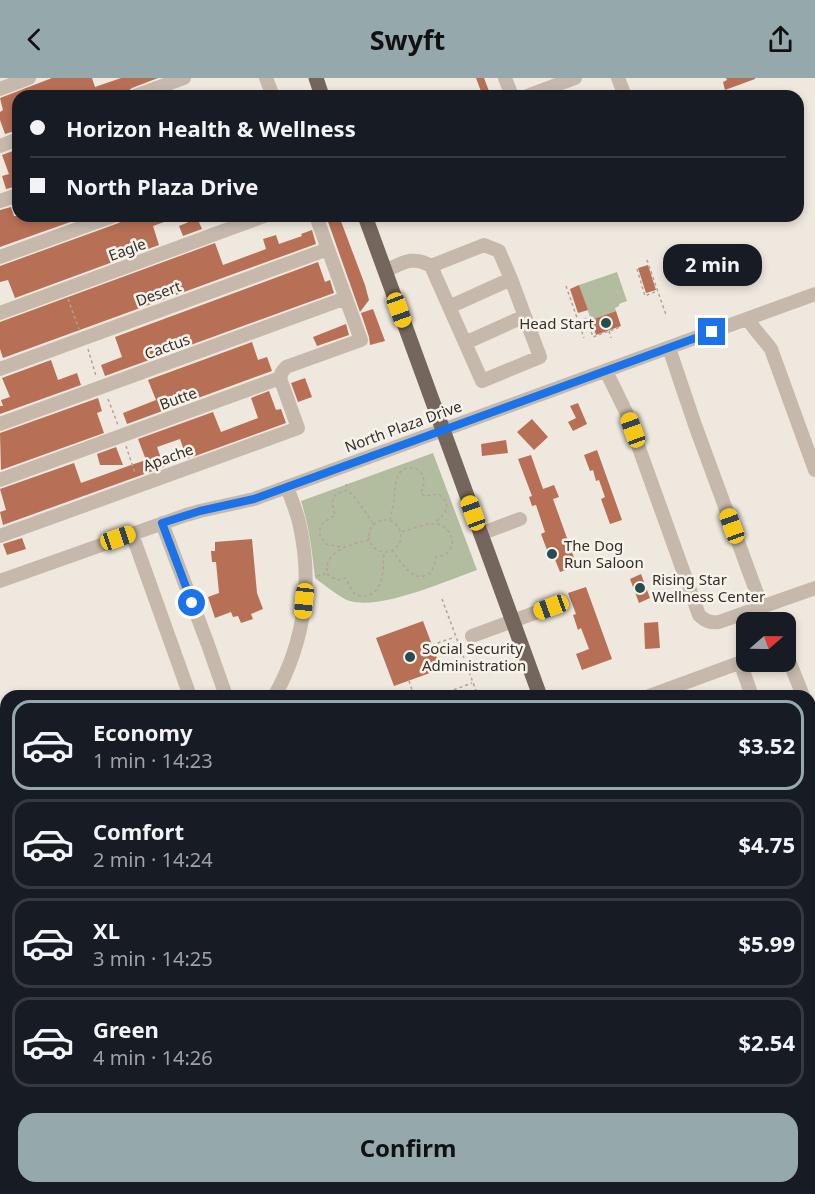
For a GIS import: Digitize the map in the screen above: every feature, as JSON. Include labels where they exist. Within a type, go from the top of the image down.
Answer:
[{"type":"main road","points":[[367,222],[538,690]]},
{"type":"street","points":[[0,89],[29,78]]},
{"type":"street","points":[[151,90],[184,78]]},
{"type":"street","points":[[541,90],[567,79]]},
{"type":"street","points":[[0,257],[96,222]]},
{"type":"street","name":"Eagle","points":[[1,309],[247,222]]},
{"type":"street","points":[[318,222],[346,298]]},
{"type":"street","points":[[385,271],[412,260],[422,261],[431,266],[482,381],[540,357],[499,251],[484,245],[431,266]]},
{"type":"street","name":"Desert","points":[[0,369],[328,249]]},
{"type":"street","points":[[449,307],[511,279]]},
{"type":"street","name":"North Plaza Drive","points":[[0,581],[162,523],[200,511],[254,499],[815,294]]},
{"type":"street","name":"Butte","points":[[0,480],[280,378],[286,368],[361,340],[346,298]]},
{"type":"street","name":"Cactus","points":[[0,424],[346,298]]},
{"type":"street","points":[[465,343],[525,316]]},
{"type":"street","points":[[748,319],[754,330],[771,349],[815,470]]},
{"type":"street","points":[[669,348],[762,607]]},
{"type":"street","points":[[606,371],[626,412],[699,615],[703,619],[719,622],[815,588]]},
{"type":"street","name":"Apache","points":[[0,536],[298,428],[280,378]]},
{"type":"street","points":[[278,690],[295,649],[303,619],[306,583],[299,521],[287,487]]},
{"type":"street","points":[[480,534],[520,519]]},
{"type":"street","points":[[162,523],[224,690]]},
{"type":"street","points":[[132,534],[188,690]]},
{"type":"street","points":[[472,636],[551,607]]},
{"type":"street","points":[[682,690],[736,664]]},
{"type":"street","points":[[746,672],[750,690]]},
{"type":"street","points":[[794,672],[801,690]]},
{"type":"path","points":[[647,260],[666,315]]},
{"type":"path","points":[[637,269],[645,296],[658,291]]},
{"type":"path","points":[[566,286],[584,338]]},
{"type":"path","points":[[578,321],[587,318],[593,337],[620,327]]},
{"type":"path","points":[[609,331],[611,338]]},
{"type":"path","points":[[390,520],[397,477],[404,469],[414,468],[422,474],[424,485],[421,494],[423,496],[438,494],[447,504],[445,513],[433,524]]},
{"type":"path","points":[[346,484],[347,490],[374,524]]},
{"type":"path","points":[[347,490],[340,491],[333,497],[332,506],[335,514],[324,522],[319,531],[320,536],[326,544],[341,547],[369,540]]},
{"type":"path","points":[[381,520],[390,520],[400,532],[400,541],[392,550],[380,551],[369,540],[369,531],[381,520]]},
{"type":"path","points":[[392,550],[413,575],[423,577],[434,568],[436,557],[448,552],[452,542],[452,537],[445,527],[433,524],[400,532]]},
{"type":"path","points":[[341,547],[329,560],[327,573],[337,580],[347,579],[352,590],[361,596],[374,592],[378,587],[382,575],[384,552]]},
{"type":"path","points":[[442,599],[476,690]]},
{"type":"path","points":[[432,645],[456,636]]},
{"type":"path","points":[[409,681],[412,690]]},
{"type":"path","points":[[454,690],[473,683]]},
{"type":"green space","points":[[617,272],[627,301],[619,304],[615,308],[616,311],[591,320],[579,285]]},
{"type":"green space","points":[[433,453],[477,570],[414,593],[379,602],[363,603],[347,600],[315,578],[308,529],[301,501]]},
{"type":"building","points":[[52,78],[92,78],[95,87],[121,78],[158,78],[130,90],[21,90]]},
{"type":"building","points":[[476,78],[484,78],[489,90],[480,90]]},
{"type":"building","points":[[726,78],[755,79],[725,90],[723,82],[727,80]]},
{"type":"building","points":[[12,93],[12,132],[5,134],[0,120],[0,112],[3,110],[0,98]]},
{"type":"building","points":[[12,151],[12,188],[6,189],[2,176],[9,174],[2,155]]},
{"type":"building","points":[[11,207],[12,222],[70,222],[0,247],[0,210]]},
{"type":"building","points":[[121,222],[164,222],[153,226],[159,245],[15,298],[8,280],[0,282],[0,266]]},
{"type":"building","points":[[189,222],[199,222],[202,229],[183,236],[179,226]]},
{"type":"building","points":[[328,222],[341,222],[365,285],[369,300],[360,312]]},
{"type":"building","points":[[312,230],[316,244],[3,358],[0,349],[0,322],[215,243],[223,265],[266,249],[263,239],[276,235],[279,244]]},
{"type":"building","points":[[318,262],[325,282],[330,280],[334,293],[105,376],[101,365],[122,357],[115,337]]},
{"type":"building","points":[[648,265],[656,290],[646,293],[638,268]]},
{"type":"building","points":[[579,285],[588,310],[578,313],[570,289]]},
{"type":"building","points":[[373,309],[385,341],[370,345],[361,313]]},
{"type":"building","name":"Head Start","points":[[616,311],[621,326],[596,335],[591,320]]},
{"type":"building","points":[[346,324],[349,335],[317,346],[313,337]]},
{"type":"building","points":[[252,342],[258,360],[267,357],[272,371],[127,424],[123,413],[156,400],[148,380]]},
{"type":"building","points":[[51,360],[58,380],[77,373],[81,385],[0,414],[0,406],[3,406],[1,400],[10,397],[2,378]]},
{"type":"building","points":[[305,378],[312,397],[298,402],[291,383]]},
{"type":"building","points":[[269,391],[276,410],[281,409],[286,423],[187,459],[180,439],[157,447],[164,467],[3,525],[0,512],[6,510],[0,489],[74,463],[81,483],[146,460],[138,439],[213,412],[221,432],[258,418],[251,398]]},
{"type":"building","points":[[98,398],[102,411],[97,413],[104,433],[1,470],[0,433]]},
{"type":"building","points":[[578,403],[587,424],[573,431],[568,422],[576,418],[570,406]]},
{"type":"building","points":[[532,419],[548,437],[534,450],[517,432]]},
{"type":"building","points":[[506,440],[508,453],[482,456],[481,444]]},
{"type":"building","points":[[116,447],[123,465],[100,465],[97,454]]},
{"type":"building","points":[[597,450],[622,520],[610,524],[601,499],[605,497],[599,480],[596,481],[593,470],[590,471],[584,455]]},
{"type":"building","points":[[531,455],[543,489],[554,485],[559,497],[553,499],[577,566],[560,572],[554,557],[550,558],[541,534],[545,532],[536,505],[532,506],[529,497],[532,496],[518,459]]},
{"type":"building","points":[[22,538],[26,549],[7,555],[3,544]]},
{"type":"building","points":[[252,539],[257,593],[263,609],[251,614],[253,619],[241,623],[238,616],[233,617],[231,612],[215,618],[208,597],[219,593],[216,562],[212,562],[211,551],[215,551],[215,542]]},
{"type":"building","name":"Rising Star Wellness Center","points":[[641,574],[650,598],[639,603],[630,579]]},
{"type":"building","points":[[586,587],[612,659],[582,670],[576,654],[589,649],[581,628],[578,630],[573,615],[576,614],[568,593]]},
{"type":"building","name":"Social Security Administration","points":[[423,621],[441,669],[394,686],[376,638]]},
{"type":"building","points":[[658,622],[660,648],[645,649],[644,623]]},
{"type":"place","name":"Head Start","points":[[606,323]]},
{"type":"place","name":"The Dog Run Saloon","points":[[552,554]]},
{"type":"place","name":"Rising Star Wellness Center","points":[[640,588]]},
{"type":"place","name":"Social Security Administration","points":[[410,657]]},
{"type":"route","points":[[192,603],[162,523],[200,511],[254,499],[712,332]]}]
